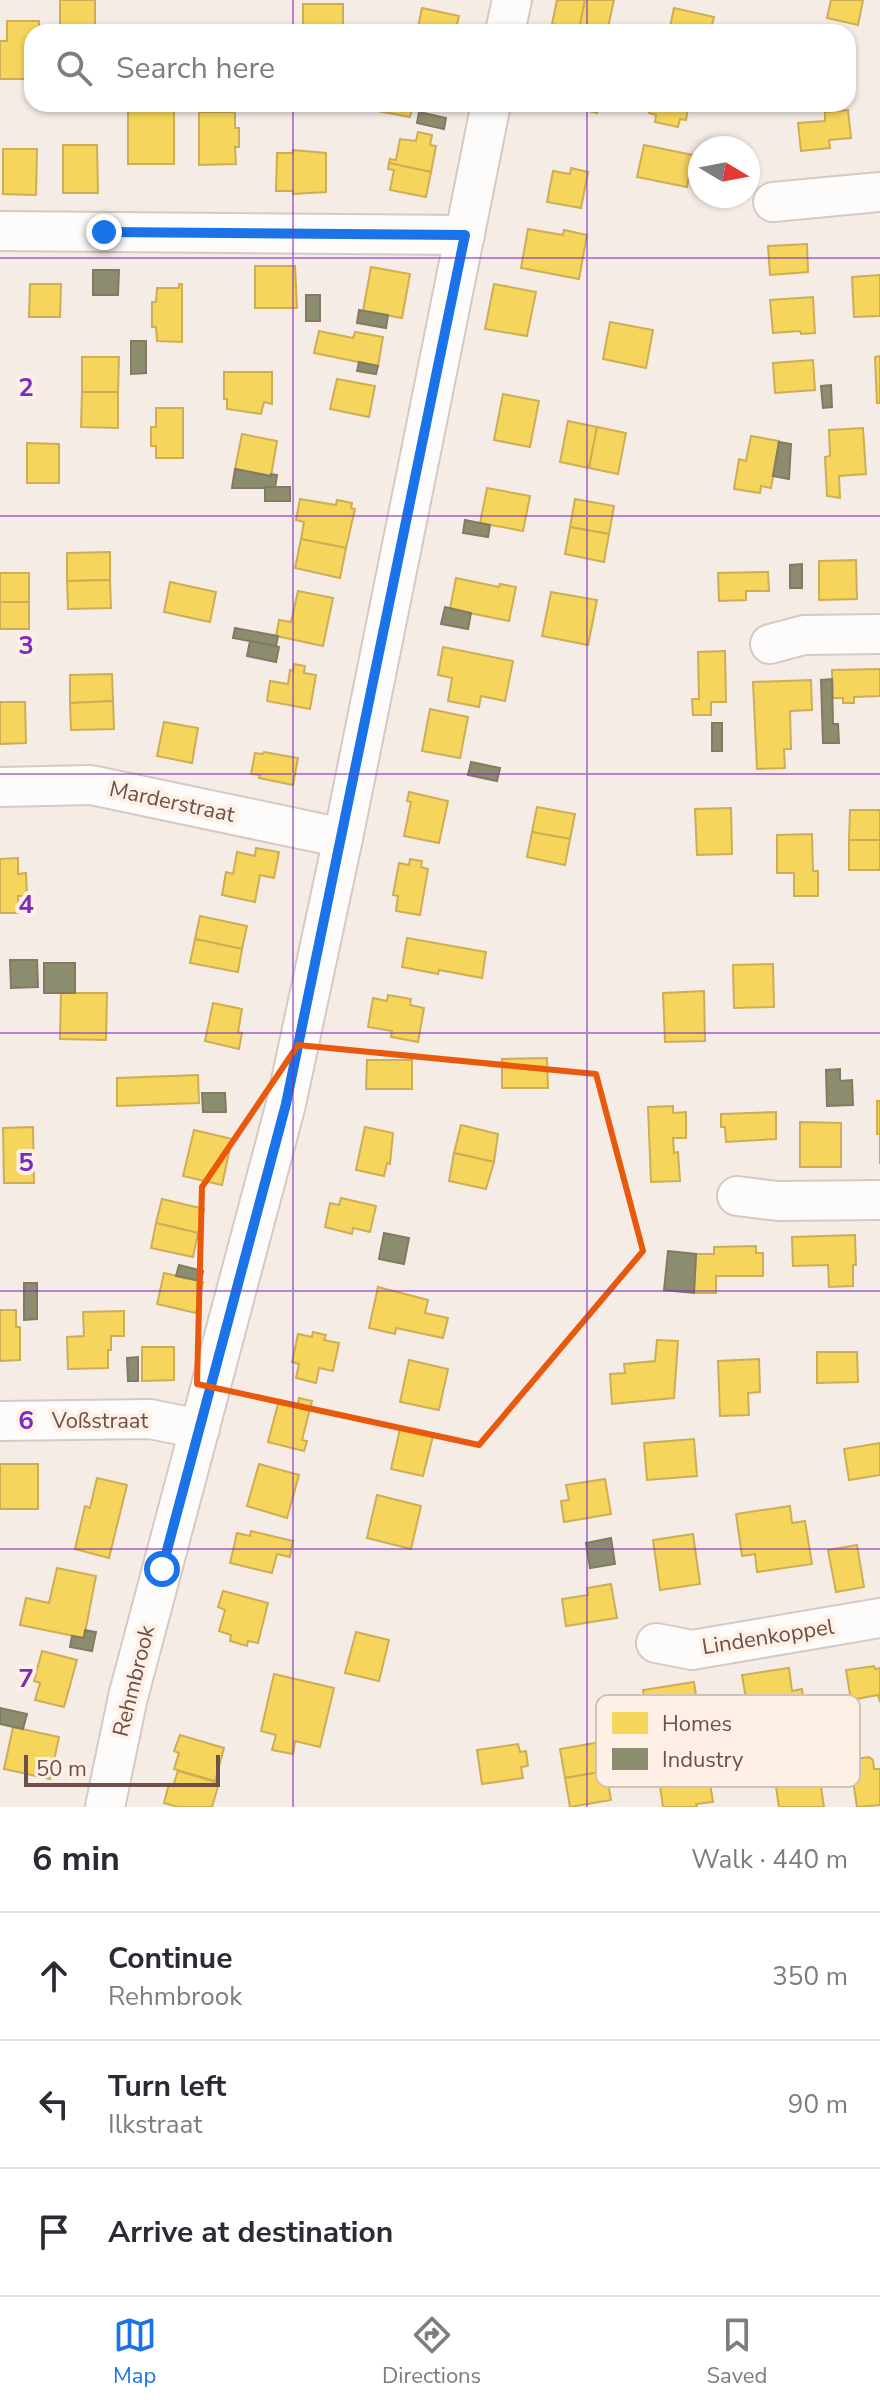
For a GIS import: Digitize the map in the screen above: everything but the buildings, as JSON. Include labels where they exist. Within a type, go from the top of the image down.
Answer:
[{"type":"street","points":[[507,24],[512,0]]},
{"type":"street","name":"Rehmbrook","points":[[105,1807],[128,1697],[286,1104],[343,838],[489,112]]},
{"type":"street","points":[[773,202],[880,192]]},
{"type":"street","points":[[0,231],[465,235]]},
{"type":"street","points":[[770,644],[804,635],[880,634]]},
{"type":"street","name":"Marderstraat","points":[[0,787],[91,785],[343,838]]},
{"type":"street","points":[[737,1196],[778,1201],[880,1200]]},
{"type":"street","name":"Voßstraat","points":[[0,1421],[150,1419],[200,1429]]},
{"type":"street","name":"Lindenkoppel","points":[[656,1643],[692,1650],[880,1618]]},
{"type":"highlighted area","points":[[298,1045],[596,1074],[643,1251],[479,1445],[197,1384],[202,1187]]},
{"type":"route","points":[[104,232],[465,235],[286,1104],[162,1569]]}]
